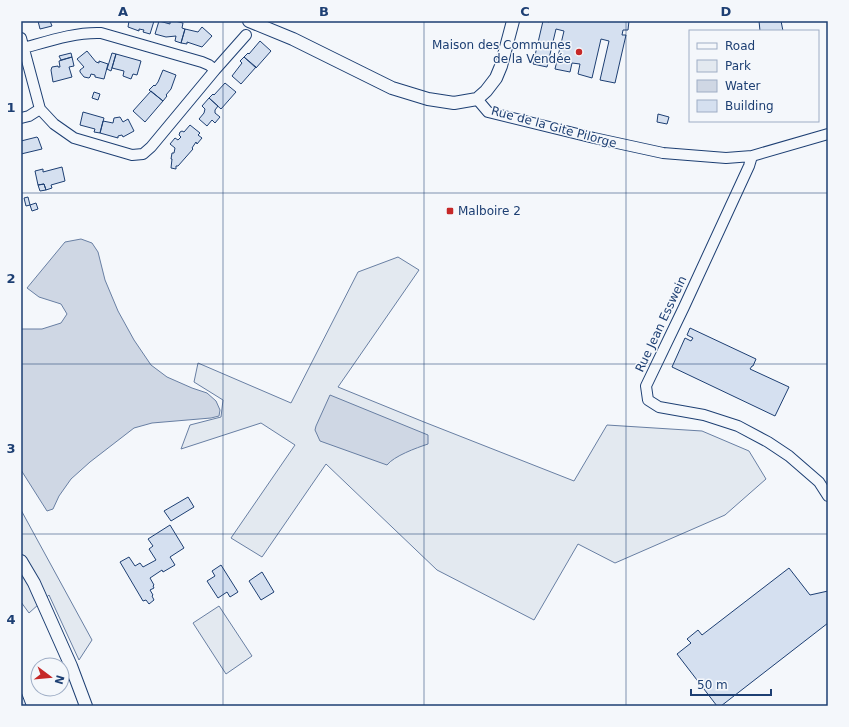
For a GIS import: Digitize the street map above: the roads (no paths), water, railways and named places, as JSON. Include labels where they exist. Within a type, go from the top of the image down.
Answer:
[{"type":"street","name":"Rue de la Gite Pilorge","points":[[249,21],[293,39],[392,88],[428,99],[454,103],[477,99],[488,112],[663,154],[726,158],[752,156],[828,134]]},
{"type":"street","points":[[477,99],[486,91],[496,78],[501,66],[513,21]]},
{"type":"street","points":[[24,48],[75,34],[101,33],[202,62],[215,70]]},
{"type":"street","points":[[21,38],[40,108],[54,124],[74,138],[132,155],[143,154],[151,147],[246,35]]},
{"type":"street","points":[[21,118],[29,116],[40,108]]},
{"type":"street","name":"Rue Jean Esswein","points":[[752,156],[749,166],[646,386],[648,400],[659,407],[704,415],[738,426],[768,442],[789,456],[819,482],[828,496]]},
{"type":"street","points":[[21,561],[34,583],[50,618],[71,666],[86,706]]},
{"type":"water","points":[[81,239],[92,243],[98,252],[105,280],[118,311],[134,340],[151,365],[167,377],[207,393],[216,401],[220,410],[219,416],[211,418],[152,423],[134,428],[90,462],[71,479],[59,496],[53,509],[47,511],[21,470],[21,329],[42,329],[61,323],[67,314],[61,304],[39,297],[27,288],[65,242]]},
{"type":"water","points":[[330,395],[428,435],[428,444],[400,455],[387,465],[320,441],[315,430]]},
{"type":"place","name":"Maison des Communes de la Vendée","points":[[579,52]]},
{"type":"place","name":"Malboire 2","points":[[450,211]]}]
